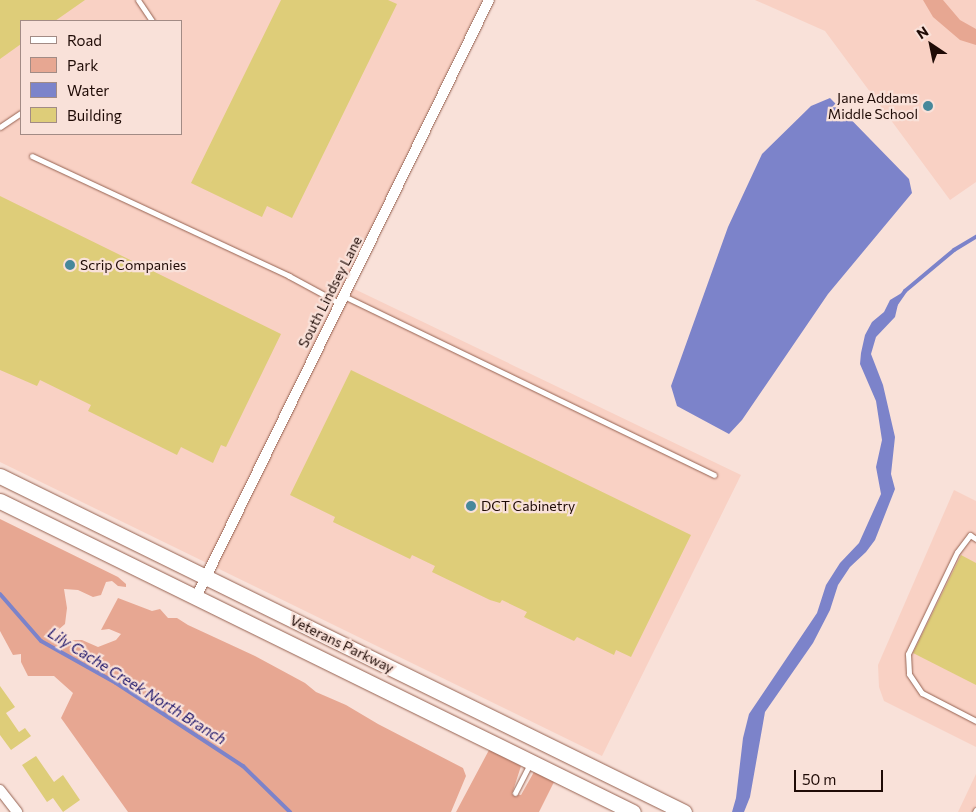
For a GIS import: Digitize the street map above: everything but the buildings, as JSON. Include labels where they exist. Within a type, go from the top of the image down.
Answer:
[{"type":"main road","name":"Veterans Parkway","points":[[0,476],[684,812]]},
{"type":"main road","name":"Veterans Parkway","points":[[0,501],[633,812]]},
{"type":"street","name":"South Lindsey Lane","points":[[196,597],[489,0]]},
{"type":"street","points":[[0,790],[16,812]]},
{"type":"lane","points":[[138,0],[151,20]]},
{"type":"lane","points":[[0,127],[20,114]]},
{"type":"lane","points":[[32,156],[714,476]]},
{"type":"lane","points":[[976,538],[970,536],[957,552],[908,654],[909,674],[922,693],[976,721]]},
{"type":"lane","points":[[515,794],[531,761]]},
{"type":"shaded area","points":[[0,0],[482,0],[344,284],[741,475],[602,756],[0,462]]},
{"type":"shaded area","name":"Jane Addams Middle School","points":[[755,0],[976,0],[976,182],[950,200],[825,31]]},
{"type":"shaded area","points":[[954,490],[976,501],[976,747],[884,701],[879,687],[878,665]]},
{"type":"shaded area","points":[[976,774],[976,812],[958,812]]},
{"type":"green space","points":[[923,0],[943,0],[960,20],[976,29],[976,45],[960,40],[933,17]]},
{"type":"green space","points":[[0,519],[118,577],[126,584],[126,587],[118,586],[112,581],[106,582],[101,595],[93,597],[78,590],[64,589],[67,608],[65,624],[51,636],[62,640],[82,640],[98,647],[116,640],[121,634],[109,629],[101,630],[118,598],[152,611],[160,609],[168,618],[177,618],[255,656],[305,683],[316,692],[346,705],[378,724],[463,768],[466,776],[451,812],[128,812],[61,718],[73,693],[54,676],[28,676],[21,662],[21,654],[13,655],[0,631]]},
{"type":"green space","points":[[489,750],[521,766],[512,794],[521,795],[534,772],[554,782],[539,812],[456,812]]},
{"type":"water","points":[[830,98],[909,179],[912,193],[828,294],[742,420],[729,434],[677,406],[671,386],[728,227],[762,154],[811,106]]},
{"type":"water","points":[[905,291],[899,300],[895,317],[876,337],[871,354],[883,385],[895,437],[891,474],[895,489],[875,540],[866,552],[850,567],[838,585],[830,610],[813,643],[765,712],[750,797],[744,812],[732,812],[736,798],[743,738],[749,714],[817,613],[826,585],[840,563],[859,543],[881,494],[876,467],[882,440],[876,401],[860,364],[861,353],[865,335],[872,322],[884,312],[890,300]]},
{"type":"waterway","points":[[896,304],[905,291],[954,250],[976,237]]},
{"type":"waterway","name":"Lily Cache Creek North Branch","points":[[0,594],[41,641],[116,683],[243,766],[290,812]]},
{"type":"place","name":"Jane Addams Middle School","points":[[928,106]]},
{"type":"place","name":"Scrip Companies","points":[[70,265]]},
{"type":"place","name":"DCT Cabinetry","points":[[471,506]]}]
